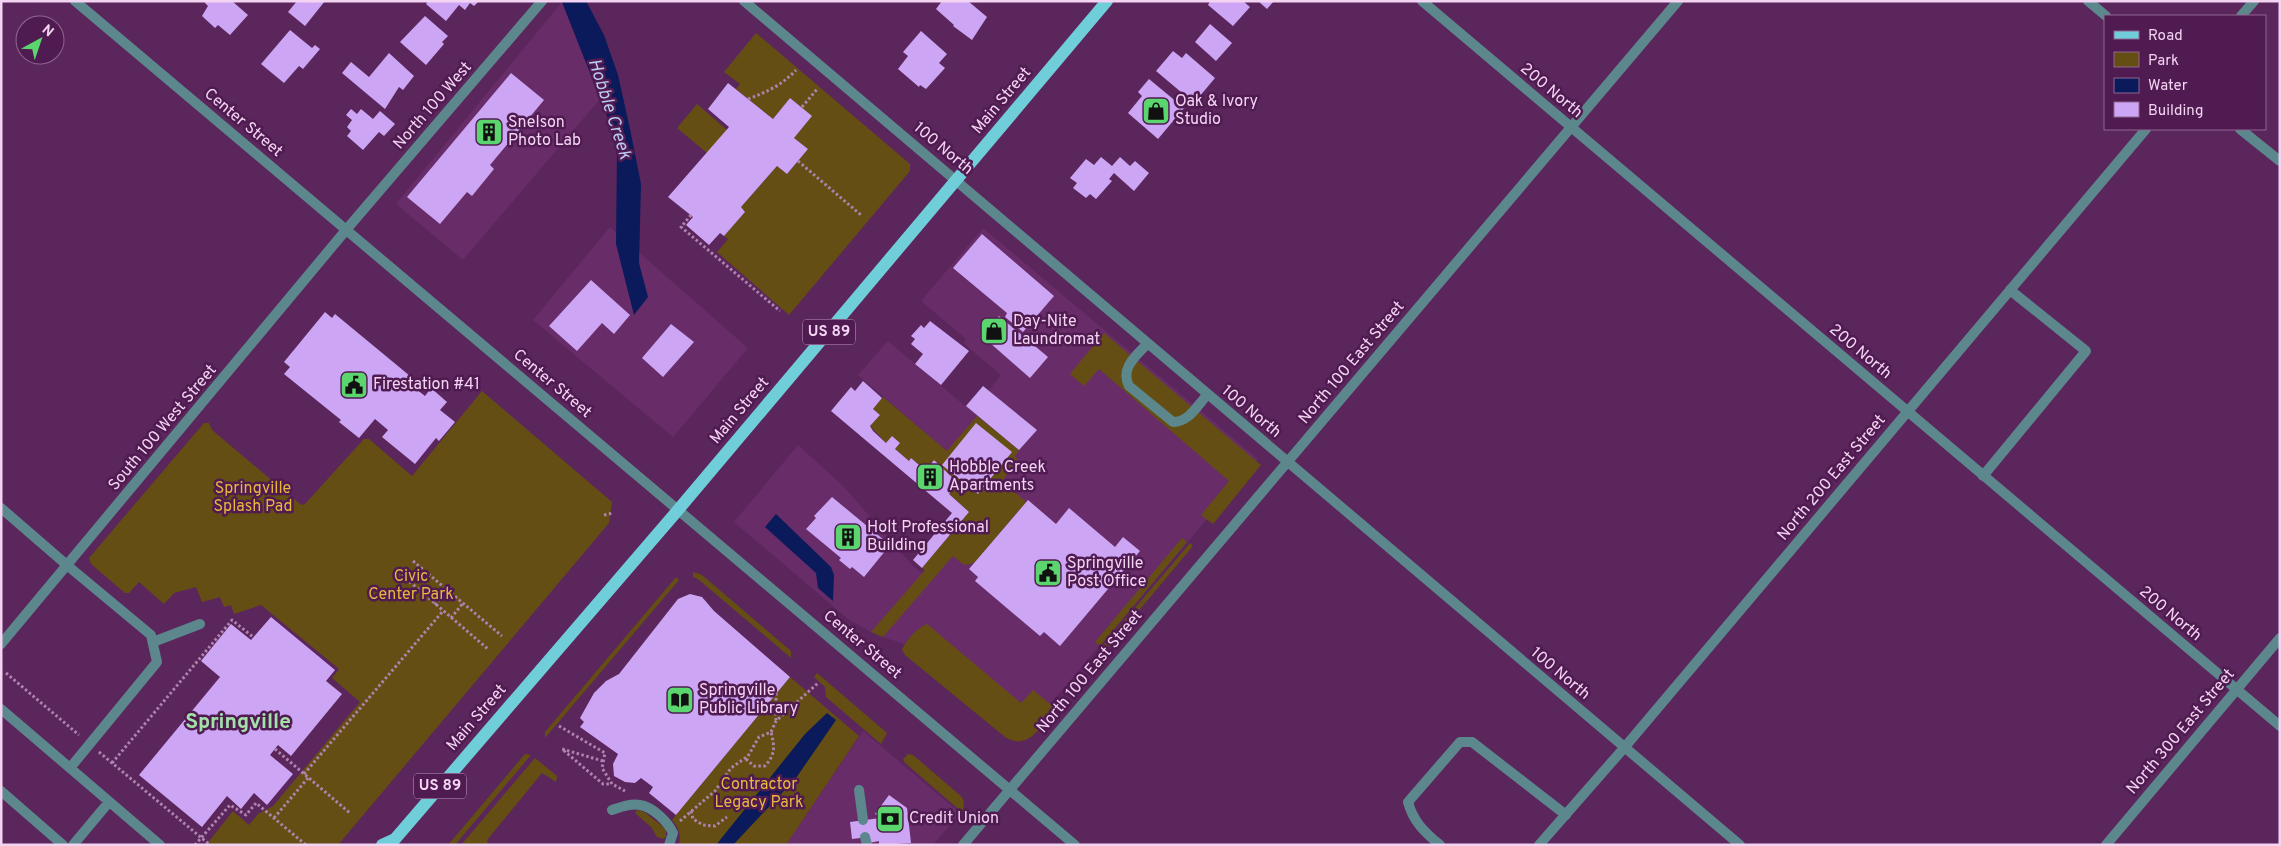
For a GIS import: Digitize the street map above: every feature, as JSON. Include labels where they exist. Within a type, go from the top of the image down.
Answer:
[{"type":"main road","name":"Main Street","points":[[382,845],[397,843],[1107,1]]},
{"type":"street","name":"Center Street","points":[[75,1],[1075,845]]},
{"type":"street","name":"North 100 West","points":[[346,230],[542,1]]},
{"type":"street","name":"100 North","points":[[744,1],[1740,845]]},
{"type":"street","name":"200 North","points":[[1422,1],[2280,726]]},
{"type":"street","name":"North 100 East Street","points":[[963,845],[1678,1]]},
{"type":"street","points":[[2088,1],[2105,15]]},
{"type":"street","points":[[2242,15],[2254,1]]},
{"type":"street","name":"North 200 East Street","points":[[1539,845],[1624,748],[2145,130]]},
{"type":"street","points":[[2241,130],[2280,162]]},
{"type":"street","name":"South 100 West Street","points":[[1,644],[68,566],[346,230]]},
{"type":"street","points":[[1983,476],[2086,351],[2010,290]]},
{"type":"street","points":[[1147,344],[1126,369],[1125,378],[1129,386],[1173,422],[1182,422],[1207,395]]},
{"type":"street","points":[[1,508],[151,635],[153,642],[157,662],[70,768]]},
{"type":"street","points":[[153,642],[200,624]]},
{"type":"street","name":"North 300 East Street","points":[[2106,845],[2280,638]]},
{"type":"street","points":[[3,715],[70,768],[160,845]]},
{"type":"street","points":[[1440,845],[1425,833],[1412,817],[1408,802],[1460,742],[1472,742],[1566,815]]},
{"type":"street","points":[[859,790],[863,820]]},
{"type":"street","points":[[1,791],[63,845]]},
{"type":"street","points":[[73,845],[109,802]]},
{"type":"street","points":[[612,810],[640,805],[651,809],[670,825],[673,833],[669,845]]},
{"type":"path","points":[[748,99],[770,92],[796,70]]},
{"type":"path","points":[[802,107],[818,88]]},
{"type":"path","points":[[798,161],[861,215]]},
{"type":"path","points":[[691,215],[681,227],[780,311]]},
{"type":"path","points":[[604,515],[613,513]]},
{"type":"path","points":[[413,562],[502,636]]},
{"type":"path","points":[[402,575],[490,650]]},
{"type":"path","points":[[436,605],[447,590]]},
{"type":"path","points":[[452,618],[463,603]]},
{"type":"path","points":[[304,774],[443,611]]},
{"type":"path","points":[[112,763],[232,620],[253,637]]},
{"type":"path","points":[[6,673],[210,845]]},
{"type":"path","points":[[679,821],[715,791],[731,768],[746,759],[759,738],[771,732],[776,721],[818,683]]},
{"type":"path","points":[[776,693],[776,721]]},
{"type":"path","points":[[560,726],[605,753],[602,768],[612,784]]},
{"type":"path","points":[[746,759],[754,766],[764,766],[773,758],[775,746],[771,732]]},
{"type":"path","points":[[275,749],[351,814]]},
{"type":"path","points":[[603,761],[562,749],[603,784],[612,784],[626,791],[635,792]]},
{"type":"path","points":[[274,818],[308,778]]},
{"type":"path","points":[[195,845],[230,805],[246,815],[256,803],[306,845]]},
{"type":"path","points":[[691,811],[693,819],[703,825],[715,826],[727,818]]},
{"type":"path","points":[[675,818],[679,821],[681,827]]},
{"type":"shaded area","points":[[562,2],[600,99],[463,260],[396,204]]},
{"type":"shaded area","points":[[610,227],[748,348],[673,437],[533,320]]},
{"type":"shaded area","points":[[983,228],[1258,459],[1024,735],[924,650],[879,636],[849,620],[734,522],[798,445],[843,486],[913,566],[922,573],[997,494],[858,375],[888,341],[965,406],[983,386],[989,390],[1001,375],[963,343],[966,339],[921,301]]},
{"type":"shaded area","points":[[863,731],[960,813],[933,845],[786,845]]},
{"type":"green space","points":[[756,33],[910,164],[910,171],[789,315],[717,252],[728,239],[724,236],[745,212],[741,207],[777,166],[787,174],[808,149],[794,138],[811,116],[790,98],[773,119],[736,89],[740,84],[724,72]]},
{"type":"green space","points":[[697,104],[727,130],[707,153],[677,128]]},
{"type":"green space","points":[[1104,333],[1261,465],[1213,524],[1201,515],[1229,481],[1099,369],[1084,386],[1070,374]]},
{"type":"green space","name":"Civic Center Park","points":[[482,391],[612,502],[609,523],[338,845],[206,845],[233,811],[249,825],[258,814],[273,806],[360,702],[332,678],[339,669],[261,605],[234,614],[231,605],[224,607],[220,597],[202,602],[196,587],[174,593],[164,604],[139,582],[129,593],[125,593],[91,564],[89,558],[204,423],[209,423],[212,430],[300,504],[304,505],[364,439],[369,439],[412,476]]},
{"type":"green space","points":[[883,397],[947,451],[977,416],[1019,450],[1015,456],[1018,460],[1002,481],[1026,502],[974,563],[964,565],[953,556],[883,637],[871,632],[925,570],[922,568],[969,512],[949,494],[958,483],[941,469],[943,467],[934,460],[926,471],[911,458],[909,461],[895,449],[900,443],[892,436],[886,443],[870,426],[880,415],[873,409]]},
{"type":"green space","points":[[1182,538],[1187,542],[1100,646],[1095,642]]},
{"type":"green space","points":[[1190,543],[1193,546],[1105,651],[1101,648]]},
{"type":"green space","points":[[693,572],[702,575],[791,651],[791,658],[698,579],[693,577]]},
{"type":"green space","points":[[676,577],[679,580],[545,738],[545,732]]},
{"type":"green space","points":[[927,624],[1021,703],[1033,690],[1056,709],[1040,729],[1028,739],[1013,741],[1005,737],[905,655],[902,649],[907,641],[922,626]]},
{"type":"green space","points":[[817,673],[887,733],[881,744],[826,697],[825,687],[814,677]]},
{"type":"green space","name":"Contractor Legacy Park","points":[[790,677],[859,736],[786,845],[679,845],[679,831],[672,820]]},
{"type":"green space","points":[[525,754],[531,755],[455,845],[448,845]]},
{"type":"green space","points":[[908,754],[913,755],[962,797],[964,802],[963,813],[905,763],[903,759]]},
{"type":"green space","points":[[535,758],[557,776],[556,782],[542,773],[487,840],[488,845],[461,845]]},
{"type":"green space","points":[[638,810],[644,812],[666,829],[666,837],[663,839],[657,837],[651,827],[636,814],[635,812]]},
{"type":"water","name":"Hobble Creek","points":[[586,1],[604,35],[618,75],[641,184],[639,263],[648,297],[634,315],[616,244],[617,153],[609,121],[562,2]]},
{"type":"water","points":[[776,514],[831,567],[834,575],[833,601],[818,588],[816,573],[765,527]]},
{"type":"water","points":[[827,713],[836,720],[796,778],[733,845],[716,845],[805,734]]},
{"type":"building","points":[[206,1],[232,1],[248,15],[230,35],[218,25],[215,28],[202,16],[208,6],[205,3]]},
{"type":"building","points":[[297,1],[325,1],[305,26],[288,12]]},
{"type":"building","points":[[428,1],[479,1],[474,6],[470,3],[465,10],[459,5],[446,21],[426,4]]},
{"type":"building","points":[[942,1],[968,1],[987,17],[972,40],[953,26],[936,9]]},
{"type":"building","points":[[1210,1],[1243,1],[1250,7],[1233,26],[1208,5]]},
{"type":"building","points":[[1258,1],[1274,1],[1267,9]]},
{"type":"building","points":[[425,16],[448,36],[442,42],[444,44],[426,65],[400,42]]},
{"type":"building","points":[[1210,24],[1232,43],[1216,61],[1195,42]]},
{"type":"building","points":[[290,30],[312,48],[315,45],[320,49],[303,69],[299,66],[284,83],[261,64]]},
{"type":"building","points":[[921,31],[947,54],[939,63],[945,68],[926,89],[920,85],[919,87],[898,69],[908,56],[903,52]]},
{"type":"building","points":[[1173,51],[1182,58],[1186,53],[1215,78],[1194,103],[1156,71]]},
{"type":"building","points":[[389,53],[414,76],[403,90],[399,87],[385,109],[342,73],[351,62],[369,77]]},
{"type":"building","name":"Snelson Photo Lab","points":[[511,73],[544,100],[490,165],[494,169],[472,196],[467,192],[440,224],[407,197]]},
{"type":"building","name":"Oak & Ivory Studio","points":[[1149,79],[1184,108],[1158,139],[1128,113],[1142,96],[1138,92]]},
{"type":"building","points":[[728,83],[773,119],[790,98],[812,116],[794,138],[808,149],[787,174],[777,166],[741,207],[745,212],[724,236],[720,233],[709,245],[686,225],[693,217],[668,197],[729,127],[708,109]]},
{"type":"building","points":[[351,109],[357,114],[361,109],[373,119],[380,111],[395,124],[384,136],[379,132],[363,150],[347,136],[351,131],[347,127],[352,120],[346,115]]},
{"type":"building","points":[[1101,157],[1112,166],[1120,157],[1130,166],[1135,161],[1149,173],[1134,191],[1114,173],[1109,179],[1112,181],[1096,199],[1090,194],[1086,198],[1073,188],[1077,183],[1070,178],[1086,159],[1094,165]]},
{"type":"building","points":[[982,234],[1054,296],[1023,332],[1005,317],[1007,313],[953,268]]},
{"type":"building","points":[[591,280],[630,315],[614,334],[602,323],[577,351],[549,326]]},
{"type":"building","name":"Firestation #41","points":[[325,312],[332,318],[335,314],[410,376],[406,381],[425,396],[431,388],[447,402],[440,410],[455,422],[439,441],[436,438],[415,464],[382,437],[388,430],[375,419],[359,438],[339,422],[341,420],[284,374],[290,367],[284,362]]},
{"type":"building","points":[[999,316],[1048,357],[1030,378],[982,336]]},
{"type":"building","points":[[930,321],[969,351],[941,385],[915,364],[923,354],[911,344],[915,339],[911,336],[921,325],[924,328]]},
{"type":"building","points":[[671,324],[694,342],[663,377],[642,358]]},
{"type":"building","name":"Hobble Creek Apartments","points":[[863,381],[882,398],[873,409],[880,415],[870,426],[873,431],[886,443],[892,436],[900,443],[895,449],[909,461],[911,458],[926,471],[934,460],[958,483],[949,494],[969,512],[922,568],[913,560],[952,513],[831,411],[851,387],[855,391]]},
{"type":"building","points":[[983,386],[1037,430],[1019,450],[966,406]]},
{"type":"building","points":[[976,423],[1012,452],[978,494],[942,465]]},
{"type":"building","name":"Holt Professional Building","points":[[832,497],[890,545],[864,577],[852,567],[850,569],[839,560],[841,558],[806,529],[816,518],[814,516]]},
{"type":"building","name":"Springville Post Office","points":[[1028,500],[1056,524],[1069,508],[1115,547],[1123,537],[1140,551],[1060,646],[1044,632],[1040,636],[975,581],[978,577],[969,569]]},
{"type":"building","name":"Springville Public Library","points":[[690,594],[702,597],[714,611],[790,677],[676,815],[649,793],[653,787],[641,778],[635,783],[625,782],[614,776],[613,764],[618,754],[580,727],[584,722],[580,718],[594,693],[606,681],[619,674],[678,599]]},
{"type":"building","points":[[271,617],[335,670],[326,681],[342,694],[291,756],[278,745],[270,755],[293,774],[267,805],[254,793],[241,809],[227,796],[202,827],[139,775],[220,677],[201,661],[231,624],[251,640]]},
{"type":"building","name":"Credit Union","points":[[889,795],[907,808],[911,843],[879,845],[879,841],[869,843],[868,837],[852,839],[850,822],[880,818],[875,814]]},
{"type":"place","name":"Oak & Ivory Studio","points":[[1156,111]]},
{"type":"place","name":"Snelson Photo Lab","points":[[489,132]]},
{"type":"place","name":"Day-Nite Laundromat","points":[[994,331]]},
{"type":"place","name":"Firestation #41","points":[[354,385]]},
{"type":"place","name":"Hobble Creek Apartments","points":[[930,477]]},
{"type":"place","name":"Holt Professional Building","points":[[848,537]]},
{"type":"place","name":"Springville Post Office","points":[[1048,573]]},
{"type":"place","name":"Springville Public Library","points":[[680,700]]},
{"type":"place","name":"Credit Union","points":[[890,819]]},
{"type":"district","name":"Springville","points":[[238,722]]},
{"type":"park label","name":"Springville Splash Pad","points":[[253,498]]}]
